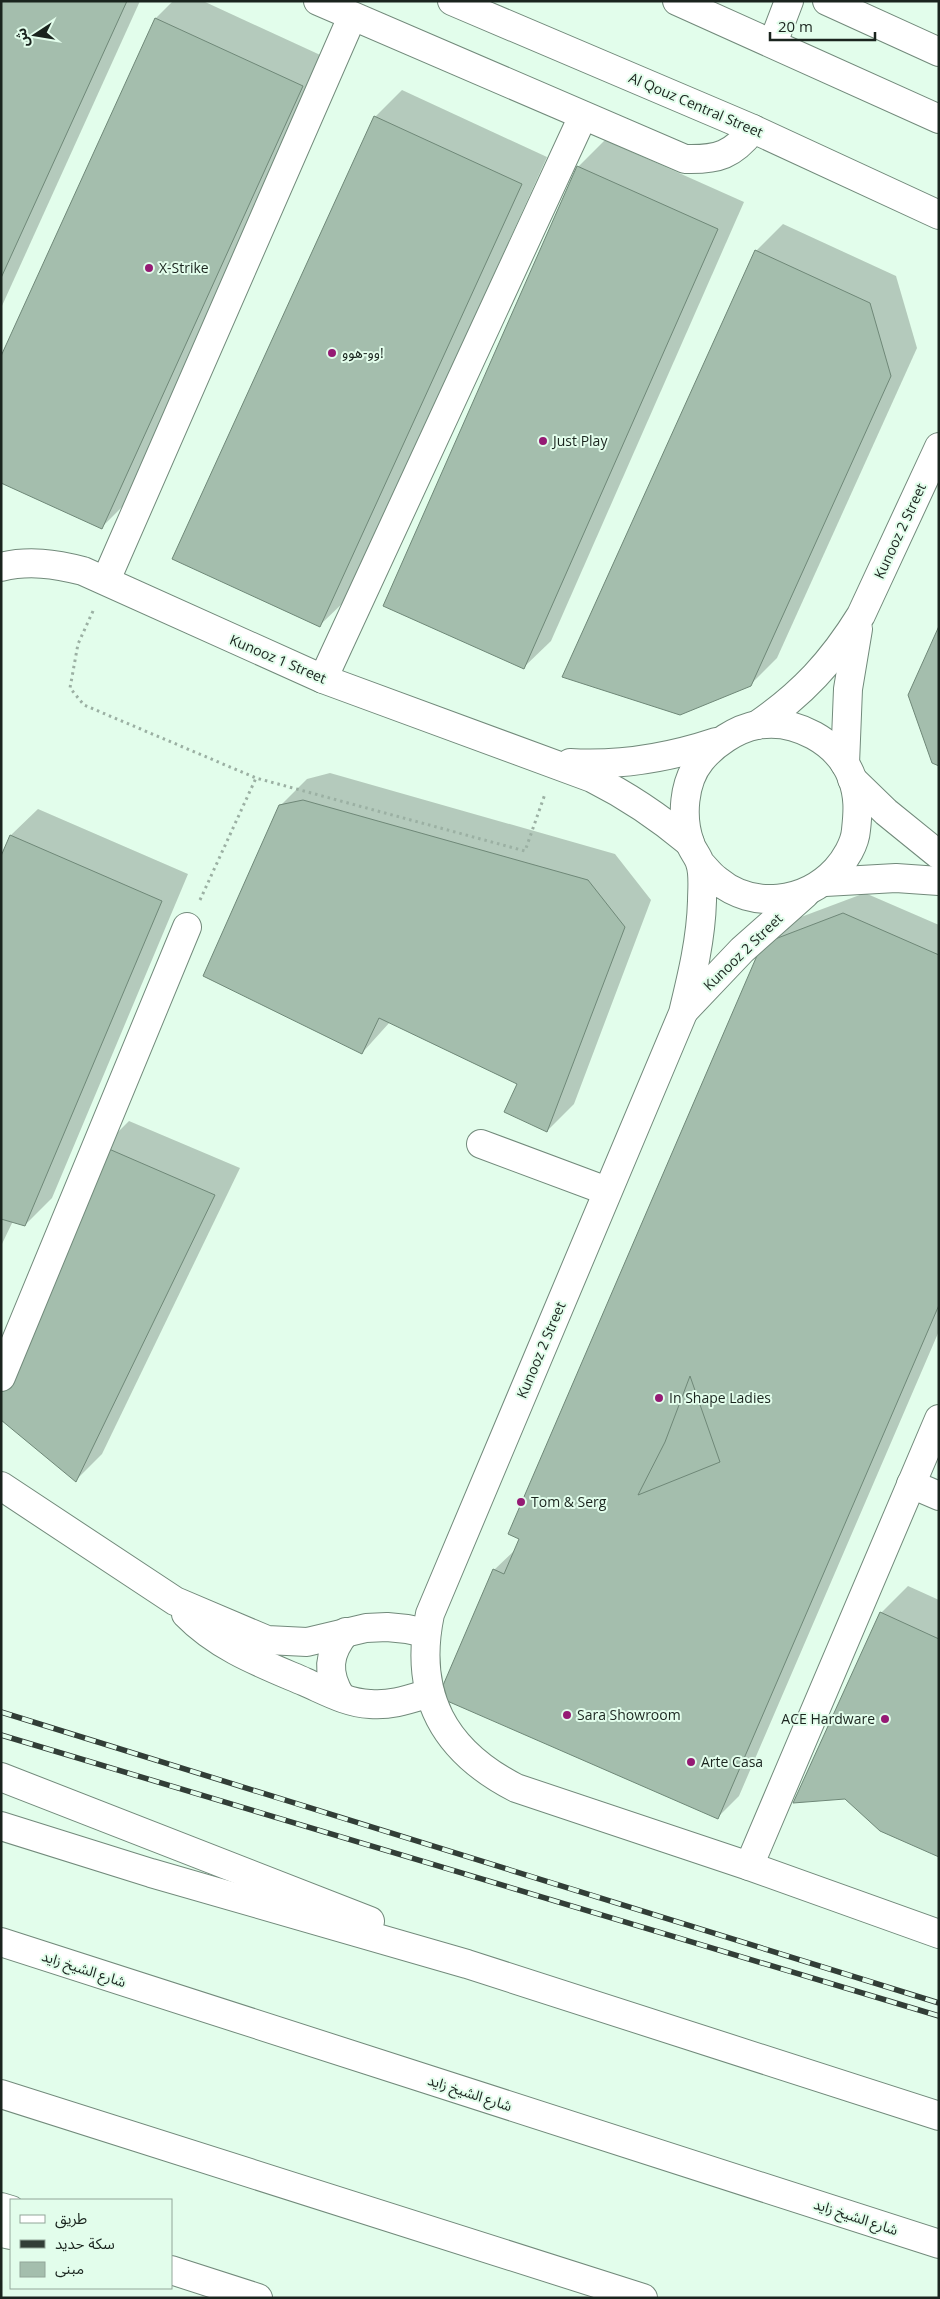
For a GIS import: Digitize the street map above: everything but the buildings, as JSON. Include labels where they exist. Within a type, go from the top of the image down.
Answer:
[{"type":"main road","points":[[318,1],[583,116],[685,158],[705,160],[724,155],[741,144],[753,129]]},
{"type":"main road","name":"Al Qouz Central Street","points":[[452,1],[753,129],[939,214]]},
{"type":"main road","points":[[677,1],[939,119]]},
{"type":"main road","points":[[772,43],[789,1]]},
{"type":"main road","points":[[827,1],[939,52]]},
{"type":"main road","points":[[106,580],[352,17]]},
{"type":"main road","points":[[323,679],[583,116]]},
{"type":"main road","name":"Kunooz 2 Street","points":[[757,725],[805,688],[845,642],[861,615],[939,447]]},
{"type":"main road","name":"Kunooz 1 Street","points":[[1,567],[36,563],[59,565],[106,580],[323,679],[442,724],[556,763],[592,778],[627,796],[660,818],[695,854]]},
{"type":"main road","name":"Kunooz 2 Street","points":[[849,771],[848,689],[861,615]]},
{"type":"main road","points":[[939,855],[886,812],[828,745],[806,731],[782,724],[757,725],[718,742],[699,762],[687,788],[684,816],[695,854],[717,881],[737,893],[760,899],[784,899],[815,887],[896,878],[939,881]]},
{"type":"main road","name":"Kunooz 1 Street","points":[[556,763],[597,765],[638,762],[679,754],[718,742]]},
{"type":"main road","points":[[815,887],[844,861],[856,835],[859,806],[849,771]]},
{"type":"main road","name":"Kunooz 2 Street","points":[[695,854],[702,902],[699,939],[683,1013],[430,1614],[426,1633],[426,1675],[430,1693],[439,1716],[450,1736],[467,1756],[491,1775],[516,1788],[749,1866],[939,1934]]},
{"type":"main road","name":"Kunooz 2 Street","points":[[683,1013],[742,950],[815,887]]},
{"type":"main road","points":[[1,1377],[187,927]]},
{"type":"main road","points":[[481,1144],[607,1191]]},
{"type":"main road","points":[[749,1866],[939,1419]]},
{"type":"main road","points":[[911,1484],[939,1496]]},
{"type":"main road","points":[[1,1486],[175,1601],[268,1640],[307,1642],[346,1632],[387,1627],[426,1633]]},
{"type":"main road","points":[[175,1601],[203,1630],[236,1652],[341,1697],[368,1704],[390,1704],[430,1693]]},
{"type":"main road","points":[[341,1697],[333,1685],[330,1670],[331,1656],[337,1643],[346,1632]]},
{"type":"main road","points":[[1,1777],[314,1897],[467,1964]]},
{"type":"main road","points":[[1,1826],[151,1873],[467,1964],[939,2116]]},
{"type":"main road","name":"شارع الشيخ زايد","points":[[1,1942],[939,2244]]},
{"type":"main road","points":[[1,2094],[643,2298]]},
{"type":"main road","points":[[172,2270],[258,2298]]},
{"type":"path","points":[[106,580],[78,644],[70,688],[84,705],[256,778],[525,851],[556,763]]},
{"type":"path","points":[[187,927],[256,778]]},
{"type":"railway","points":[[1,1712],[939,2003]]},
{"type":"railway","points":[[1,1735],[939,2016]]},
{"type":"place","name":"X-Strike","points":[[149,268]]},
{"type":"place","name":"وو-هوو!","points":[[332,353]]},
{"type":"place","name":"Just Play","points":[[543,441]]},
{"type":"place","name":"In Shape Ladies","points":[[659,1398]]},
{"type":"place","name":"Tom & Serg","points":[[521,1502]]},
{"type":"place","name":"Sara Showroom","points":[[567,1715]]},
{"type":"place","name":"ACE Hardware","points":[[885,1719]]},
{"type":"place","name":"Arte Casa","points":[[691,1762]]}]
